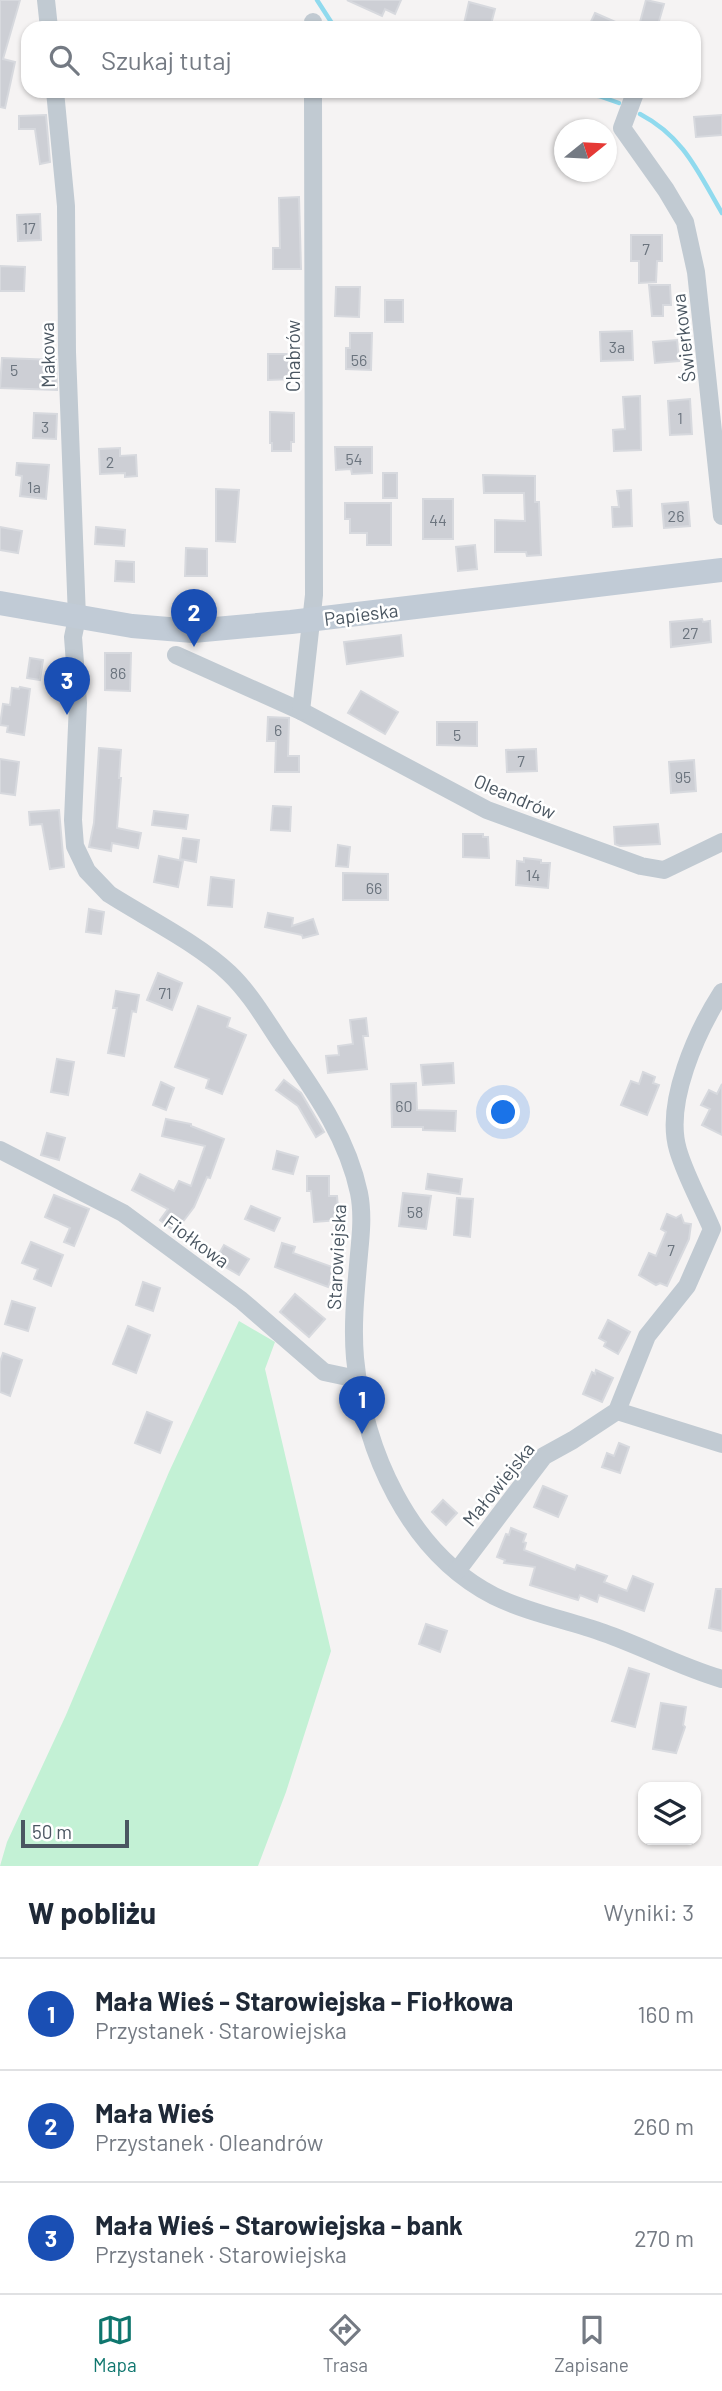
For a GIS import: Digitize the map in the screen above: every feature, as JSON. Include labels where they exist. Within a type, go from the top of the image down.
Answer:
[{"type":"street","points":[[46,0],[48,21]]},
{"type":"street","name":"Makowa","points":[[56,98],[66,206],[67,352],[77,618]]},
{"type":"street","name":"Chabrów","points":[[310,620],[314,595],[313,98]]},
{"type":"street","name":"Świerkowa","points":[[633,98],[622,128],[685,222],[696,272],[722,516]]},
{"type":"street","name":"Papieska","points":[[0,603],[132,626],[193,631],[310,620],[722,570]]},
{"type":"street","name":"Starowiejska","points":[[77,618],[74,636],[78,703],[73,820],[75,846],[87,871],[109,894],[208,956],[228,972],[248,994],[337,1127],[352,1164],[360,1196],[362,1220],[354,1323],[360,1400],[391,1483],[420,1533],[457,1571],[495,1596],[552,1618],[603,1633],[700,1673],[722,1679]]},
{"type":"street","points":[[302,710],[310,620]]},
{"type":"street","name":"Oleandrów","points":[[176,655],[302,710],[487,810],[641,866],[664,870],[722,842]]},
{"type":"street","points":[[722,992],[713,1005],[685,1068],[674,1118],[677,1149],[712,1229],[687,1286],[647,1336],[617,1411],[722,1444]]},
{"type":"street","name":"Fiołkowa","points":[[0,1150],[123,1213],[241,1300],[324,1372],[358,1379]]},
{"type":"street","name":"Małowiejska","points":[[457,1571],[544,1456],[617,1411]]},
{"type":"green space","points":[[239,1321],[275,1342],[265,1369],[331,1651],[286,1792],[258,1866],[0,1866],[7,1842],[66,1715],[169,1472]]},
{"type":"building","points":[[0,0],[20,0],[3,59],[15,62],[5,108],[0,107]]},
{"type":"building","points":[[347,0],[401,0],[395,14],[385,9],[382,16]]},
{"type":"building","points":[[646,0],[664,4],[659,21],[640,21]]},
{"type":"building","points":[[469,2],[495,9],[492,21],[465,21]]},
{"type":"building","points":[[595,13],[613,21],[591,21]]},
{"type":"building","points":[[46,115],[50,162],[40,164],[35,129],[19,129],[19,116]]},
{"type":"building","points":[[722,115],[722,135],[696,137],[694,117]]},
{"type":"building","points":[[299,197],[301,269],[273,269],[273,248],[280,248],[279,198]]},
{"type":"building","points":[[40,214],[41,240],[18,241],[17,215]]},
{"type":"building","points":[[631,235],[662,235],[662,261],[657,261],[656,282],[639,283],[639,261],[631,261]]},
{"type":"building","points":[[0,266],[25,267],[24,291],[0,291]]},
{"type":"building","points":[[649,285],[670,285],[671,305],[663,305],[663,316],[652,316]]},
{"type":"building","points":[[336,287],[360,287],[359,317],[335,316]]},
{"type":"building","points":[[385,300],[403,300],[403,322],[385,322]]},
{"type":"building","points":[[632,331],[633,360],[601,361],[600,332]]},
{"type":"building","points":[[350,333],[372,333],[371,370],[346,369],[346,348],[350,348]]},
{"type":"building","points":[[677,340],[679,361],[655,363],[653,342]]},
{"type":"building","points":[[268,354],[293,354],[294,379],[268,380]]},
{"type":"building","points":[[2,358],[56,360],[57,390],[0,388]]},
{"type":"building","points":[[640,396],[641,450],[614,451],[613,430],[625,429],[623,397]]},
{"type":"building","points":[[690,399],[692,434],[670,435],[668,401]]},
{"type":"building","points":[[270,412],[294,413],[294,442],[291,442],[291,451],[272,451]]},
{"type":"building","points":[[34,413],[57,414],[56,439],[33,438]]},
{"type":"building","points":[[335,447],[372,447],[372,473],[352,474],[351,469],[336,470]]},
{"type":"building","points":[[120,448],[120,456],[136,455],[137,476],[125,477],[125,473],[100,474],[99,449]]},
{"type":"building","points":[[17,463],[49,465],[46,499],[20,496],[22,476],[16,475]]},
{"type":"building","points":[[383,473],[397,473],[397,498],[383,498]]},
{"type":"building","points":[[483,475],[535,476],[541,555],[495,552],[495,520],[525,521],[524,493],[484,493]]},
{"type":"building","points":[[216,489],[239,490],[235,542],[216,541]]},
{"type":"building","points":[[631,490],[632,526],[613,527],[612,507],[619,507],[617,491]]},
{"type":"building","points":[[423,499],[453,499],[453,539],[423,539]]},
{"type":"building","points":[[688,502],[690,526],[664,528],[662,504]]},
{"type":"building","points":[[345,503],[391,503],[391,545],[367,545],[367,533],[350,533],[350,519],[345,519]]},
{"type":"building","points":[[0,527],[22,531],[18,553],[0,550]]},
{"type":"building","points":[[96,527],[125,530],[124,546],[95,544]]},
{"type":"building","points":[[475,545],[477,569],[458,571],[456,547]]},
{"type":"building","points":[[186,548],[207,549],[207,576],[185,576]]},
{"type":"building","points":[[116,561],[134,562],[134,582],[115,581]]},
{"type":"building","points":[[702,619],[703,622],[710,621],[711,642],[671,647],[670,622]]},
{"type":"building","points":[[401,635],[403,656],[347,664],[344,642]]},
{"type":"building","points":[[105,653],[131,653],[130,691],[105,690]]},
{"type":"building","points":[[30,658],[43,660],[40,680],[27,678]]},
{"type":"building","points":[[12,688],[30,689],[24,735],[7,732],[8,726],[0,725],[3,704],[10,705]]},
{"type":"building","points":[[361,691],[398,712],[385,734],[348,713]]},
{"type":"building","points":[[268,717],[289,718],[288,756],[299,756],[299,772],[275,772],[276,741],[267,741]]},
{"type":"building","points":[[437,722],[477,722],[477,746],[437,745]]},
{"type":"building","points":[[99,748],[121,750],[117,828],[141,833],[138,848],[112,843],[111,851],[89,847],[94,823]]},
{"type":"building","points":[[536,749],[537,771],[507,772],[506,750]]},
{"type":"building","points":[[0,759],[19,762],[15,795],[0,793]]},
{"type":"building","points":[[694,760],[696,791],[671,793],[669,762]]},
{"type":"building","points":[[273,806],[291,807],[290,831],[271,830]]},
{"type":"building","points":[[59,810],[64,867],[50,869],[42,824],[30,825],[29,812]]},
{"type":"building","points":[[154,811],[188,815],[186,829],[152,825]]},
{"type":"building","points":[[658,824],[660,844],[615,844],[614,827]]},
{"type":"building","points":[[463,834],[483,834],[483,837],[488,837],[489,858],[463,857]]},
{"type":"building","points":[[183,838],[199,840],[196,862],[180,859]]},
{"type":"building","points":[[338,845],[350,847],[348,867],[336,866]]},
{"type":"building","points":[[159,856],[183,861],[178,887],[154,882]]},
{"type":"building","points":[[524,858],[550,863],[548,888],[516,885],[517,861],[524,862]]},
{"type":"building","points":[[343,873],[388,874],[388,900],[343,900]]},
{"type":"building","points":[[211,877],[234,880],[232,907],[208,905]]},
{"type":"building","points":[[89,909],[104,912],[101,934],[86,932]]},
{"type":"building","points":[[268,913],[293,918],[292,926],[313,919],[318,934],[303,938],[302,935],[265,927]]},
{"type":"building","points":[[158,973],[182,983],[172,1010],[147,1000]]},
{"type":"building","points":[[116,991],[139,995],[136,1012],[132,1011],[124,1056],[108,1053],[117,1008],[113,1008]]},
{"type":"building","points":[[198,1006],[230,1018],[227,1027],[246,1035],[222,1094],[206,1088],[209,1079],[175,1067]]},
{"type":"building","points":[[366,1018],[368,1036],[363,1036],[367,1069],[328,1073],[326,1056],[339,1055],[338,1046],[353,1044],[350,1020]]},
{"type":"building","points":[[57,1059],[74,1062],[68,1095],[51,1092]]},
{"type":"building","points":[[453,1063],[454,1083],[423,1085],[421,1065]]},
{"type":"building","points":[[643,1072],[655,1077],[653,1083],[659,1085],[647,1115],[621,1105],[631,1081],[639,1084]]},
{"type":"building","points":[[284,1080],[301,1093],[324,1132],[316,1137],[298,1106],[276,1090]]},
{"type":"building","points":[[161,1082],[174,1088],[166,1110],[153,1105]]},
{"type":"building","points":[[416,1083],[417,1110],[456,1111],[455,1131],[392,1127],[391,1084]]},
{"type":"building","points":[[722,1084],[722,1135],[702,1125],[710,1109],[701,1105],[709,1090],[717,1094]]},
{"type":"building","points":[[166,1119],[191,1124],[224,1139],[210,1178],[207,1177],[194,1207],[175,1232],[160,1220],[168,1209],[132,1190],[140,1174],[174,1191],[179,1181],[191,1186],[205,1146],[162,1136]]},
{"type":"building","points":[[47,1133],[65,1138],[59,1160],[41,1155]]},
{"type":"building","points":[[277,1151],[298,1157],[293,1174],[273,1169]]},
{"type":"building","points":[[428,1174],[462,1179],[460,1194],[426,1189]]},
{"type":"building","points":[[307,1176],[329,1176],[329,1196],[337,1196],[339,1220],[314,1222],[311,1191],[307,1191]]},
{"type":"building","points":[[403,1193],[431,1196],[426,1229],[399,1226]]},
{"type":"building","points":[[54,1195],[89,1209],[74,1246],[64,1242],[70,1228],[45,1217]]},
{"type":"building","points":[[457,1198],[473,1199],[470,1237],[454,1235]]},
{"type":"building","points":[[251,1206],[280,1218],[274,1231],[245,1219]]},
{"type":"building","points":[[667,1214],[676,1218],[681,1215],[684,1223],[691,1224],[689,1239],[667,1286],[660,1283],[656,1285],[639,1275],[649,1253],[656,1256],[666,1232],[661,1229]]},
{"type":"building","points":[[31,1242],[63,1255],[51,1286],[34,1279],[38,1269],[22,1263]]},
{"type":"building","points":[[282,1243],[295,1247],[293,1253],[335,1268],[328,1287],[275,1267]]},
{"type":"building","points":[[224,1245],[249,1259],[239,1275],[215,1261]]},
{"type":"building","points":[[143,1282],[160,1288],[153,1311],[136,1305]]},
{"type":"building","points":[[295,1294],[325,1319],[309,1337],[280,1312]]},
{"type":"building","points":[[12,1301],[35,1308],[28,1331],[5,1324]]},
{"type":"building","points":[[608,1320],[630,1332],[618,1354],[604,1346],[606,1342],[599,1338]]},
{"type":"building","points":[[128,1326],[150,1335],[136,1373],[113,1364]]},
{"type":"building","points":[[3,1353],[22,1360],[10,1396],[0,1392],[0,1362]]},
{"type":"building","points":[[596,1370],[613,1378],[602,1402],[583,1394],[592,1372],[595,1374]]},
{"type":"building","points":[[147,1412],[172,1422],[160,1453],[135,1443]]},
{"type":"building","points":[[619,1443],[629,1447],[620,1473],[602,1467],[607,1453],[614,1456]]},
{"type":"building","points":[[543,1486],[567,1496],[558,1517],[534,1507]]},
{"type":"building","points":[[443,1500],[457,1513],[446,1525],[432,1512]]},
{"type":"building","points":[[511,1528],[526,1534],[524,1550],[575,1570],[577,1565],[607,1576],[604,1582],[627,1591],[633,1576],[653,1584],[644,1611],[599,1595],[597,1602],[580,1595],[578,1600],[530,1585],[535,1567],[504,1563],[505,1560],[497,1557]]},
{"type":"building","points":[[716,1589],[722,1589],[722,1631],[709,1628]]},
{"type":"building","points":[[426,1624],[447,1631],[440,1652],[419,1644]]},
{"type":"building","points":[[629,1668],[649,1674],[635,1727],[612,1721]]},
{"type":"building","points":[[661,1703],[686,1707],[685,1727],[676,1753],[653,1749]]},
{"type":"waterway","points":[[317,0],[330,21]]},
{"type":"waterway","points":[[605,98],[619,103]]},
{"type":"waterway","points":[[640,114],[668,133],[679,145],[722,213]]},
{"type":"place","name":"Mała Wieś","points":[[194,647]]},
{"type":"place","name":"Mała Wieś - Starowiejska - bank","points":[[67,715]]},
{"type":"place","name":"Mała Wieś - Starowiejska - Fiołkowa","points":[[362,1434]]}]
